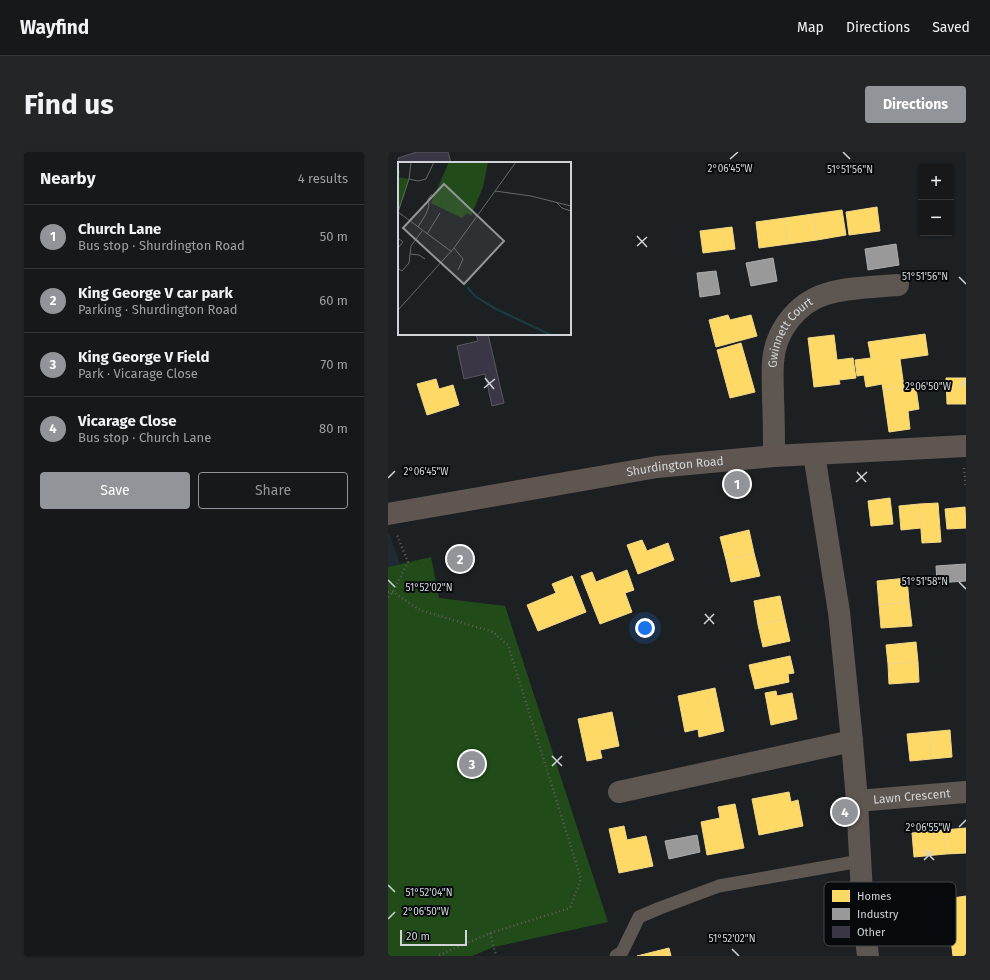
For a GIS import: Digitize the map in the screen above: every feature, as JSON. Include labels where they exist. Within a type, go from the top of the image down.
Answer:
[{"type":"main road","name":"Shurdington Road","points":[[392,523],[657,468],[774,456],[966,446]]},
{"type":"street","name":"Gwinnett Court","points":[[774,456],[773,361],[777,342],[786,324],[803,306],[825,294],[898,285]]},
{"type":"street","points":[[814,454],[839,612],[857,801],[861,882]]},
{"type":"street","points":[[619,792],[852,741]]},
{"type":"street","name":"Lawn Crescent","points":[[857,801],[966,792]]},
{"type":"street","points":[[867,946],[868,956]]},
{"type":"lane","points":[[616,956],[622,952],[639,917],[660,908],[719,886],[860,861]]},
{"type":"path","points":[[388,597],[408,562],[392,523]]},
{"type":"path","points":[[388,592],[392,592],[420,610],[493,632],[508,645],[581,878],[570,908],[490,933],[437,956]]},
{"type":"path","points":[[490,933],[496,956]]},
{"type":"shaded area","points":[[388,533],[400,564],[388,567]]},
{"type":"green space","points":[[431,557],[439,598],[505,606],[608,922],[494,947],[472,956],[388,956],[388,567]]},
{"type":"building: Homes","points":[[877,207],[880,231],[849,235],[846,212]]},
{"type":"building: Homes","points":[[842,210],[846,235],[817,240],[813,214]]},
{"type":"building: Homes","points":[[813,214],[817,240],[788,244],[785,218]]},
{"type":"building: Homes","points":[[785,218],[788,244],[759,248],[756,222]]},
{"type":"building: Homes","points":[[732,227],[735,249],[703,253],[700,231]]},
{"type":"building: Homes","points":[[728,315],[730,320],[751,315],[757,336],[716,347],[709,320]]},
{"type":"building: Homes","points":[[925,334],[928,355],[900,359],[904,387],[883,390],[882,384],[866,387],[864,375],[857,376],[855,360],[871,358],[868,342]]},
{"type":"building: Homes","points":[[834,335],[837,360],[853,358],[856,378],[839,380],[840,384],[814,387],[808,338]]},
{"type":"building: Homes","points":[[741,343],[755,392],[730,398],[717,350]]},
{"type":"building: Homes","points":[[946,378],[966,378],[966,404],[947,404]]},
{"type":"building: Homes","points":[[436,379],[439,389],[453,385],[459,405],[427,415],[417,384]]},
{"type":"building: Homes","points":[[904,387],[905,390],[916,388],[919,409],[908,411],[910,429],[889,432],[883,390]]},
{"type":"building: Homes","points":[[890,498],[893,524],[871,526],[868,501]]},
{"type":"building: Homes","points":[[938,503],[941,542],[922,543],[919,504]]},
{"type":"building: Homes","points":[[919,504],[921,528],[901,530],[899,506]]},
{"type":"building: Homes","points":[[965,507],[966,528],[947,529],[945,509]]},
{"type":"building: Homes","points":[[749,530],[754,553],[726,560],[720,537]]},
{"type":"building: Homes","points":[[642,540],[647,551],[668,543],[674,560],[638,574],[627,545]]},
{"type":"building: Homes","points":[[754,553],[760,576],[731,582],[726,560]]},
{"type":"building: Homes","points":[[627,570],[634,590],[625,593],[632,612],[600,624],[581,576],[592,572],[596,582]]},
{"type":"building: Homes","points":[[572,576],[586,612],[538,631],[527,605],[556,593],[552,584]]},
{"type":"building: Homes","points":[[907,578],[909,602],[879,605],[877,581]]},
{"type":"building: Homes","points":[[780,596],[785,619],[758,625],[754,601]]},
{"type":"building: Homes","points":[[909,602],[912,626],[881,628],[879,605]]},
{"type":"building: Homes","points":[[785,619],[790,641],[763,647],[758,625]]},
{"type":"building: Homes","points":[[916,642],[918,662],[888,664],[886,645]]},
{"type":"building: Homes","points":[[790,656],[794,673],[788,674],[789,682],[755,689],[749,665]]},
{"type":"building: Homes","points":[[918,662],[919,682],[889,684],[888,664]]},
{"type":"building: Homes","points":[[715,688],[724,731],[699,737],[698,729],[685,732],[678,696]]},
{"type":"building: Homes","points":[[776,691],[777,696],[792,693],[797,719],[771,725],[765,693]]},
{"type":"building: Homes","points":[[612,712],[619,746],[600,750],[602,758],[587,761],[578,719]]},
{"type":"building: Homes","points":[[950,730],[952,757],[931,759],[929,732]]},
{"type":"building: Homes","points":[[929,732],[931,759],[910,761],[907,734]]},
{"type":"building: Homes","points":[[789,792],[791,802],[798,800],[803,826],[759,835],[752,799]]},
{"type":"building: Homes","points":[[735,804],[744,848],[707,855],[701,822],[720,818],[718,807]]},
{"type":"building: Homes","points":[[624,826],[627,840],[646,836],[653,866],[619,873],[609,829]]},
{"type":"building: Homes","points":[[966,828],[966,853],[946,854],[944,830]]},
{"type":"building: Homes","points":[[944,830],[946,854],[914,857],[912,833]]},
{"type":"building: Homes","points":[[966,896],[966,956],[953,956],[952,946],[956,946],[956,898]]},
{"type":"building: Homes","points":[[669,948],[671,956],[637,956]]},
{"type":"building: Industry","points":[[896,244],[899,265],[868,270],[865,249]]},
{"type":"building: Industry","points":[[773,258],[777,281],[751,286],[746,263]]},
{"type":"building: Industry","points":[[716,271],[720,294],[700,297],[697,273]]},
{"type":"building: Industry","points":[[966,564],[966,581],[937,583],[936,566]]},
{"type":"building: Industry","points":[[697,835],[700,852],[669,859],[665,841]]},
{"type":"building: Other","points":[[417,152],[448,152],[451,162],[399,162],[398,158]]},
{"type":"building: Other","points":[[476,335],[488,335],[504,403],[492,406],[485,374],[464,379],[457,346],[478,341]]},
{"type":"place","name":"Church Lane","points":[[737,484]]},
{"type":"place","name":"King George V car park","points":[[460,559]]},
{"type":"place","name":"King George V Field","points":[[472,764]]},
{"type":"place","name":"Vicarage Close","points":[[845,812]]}]
